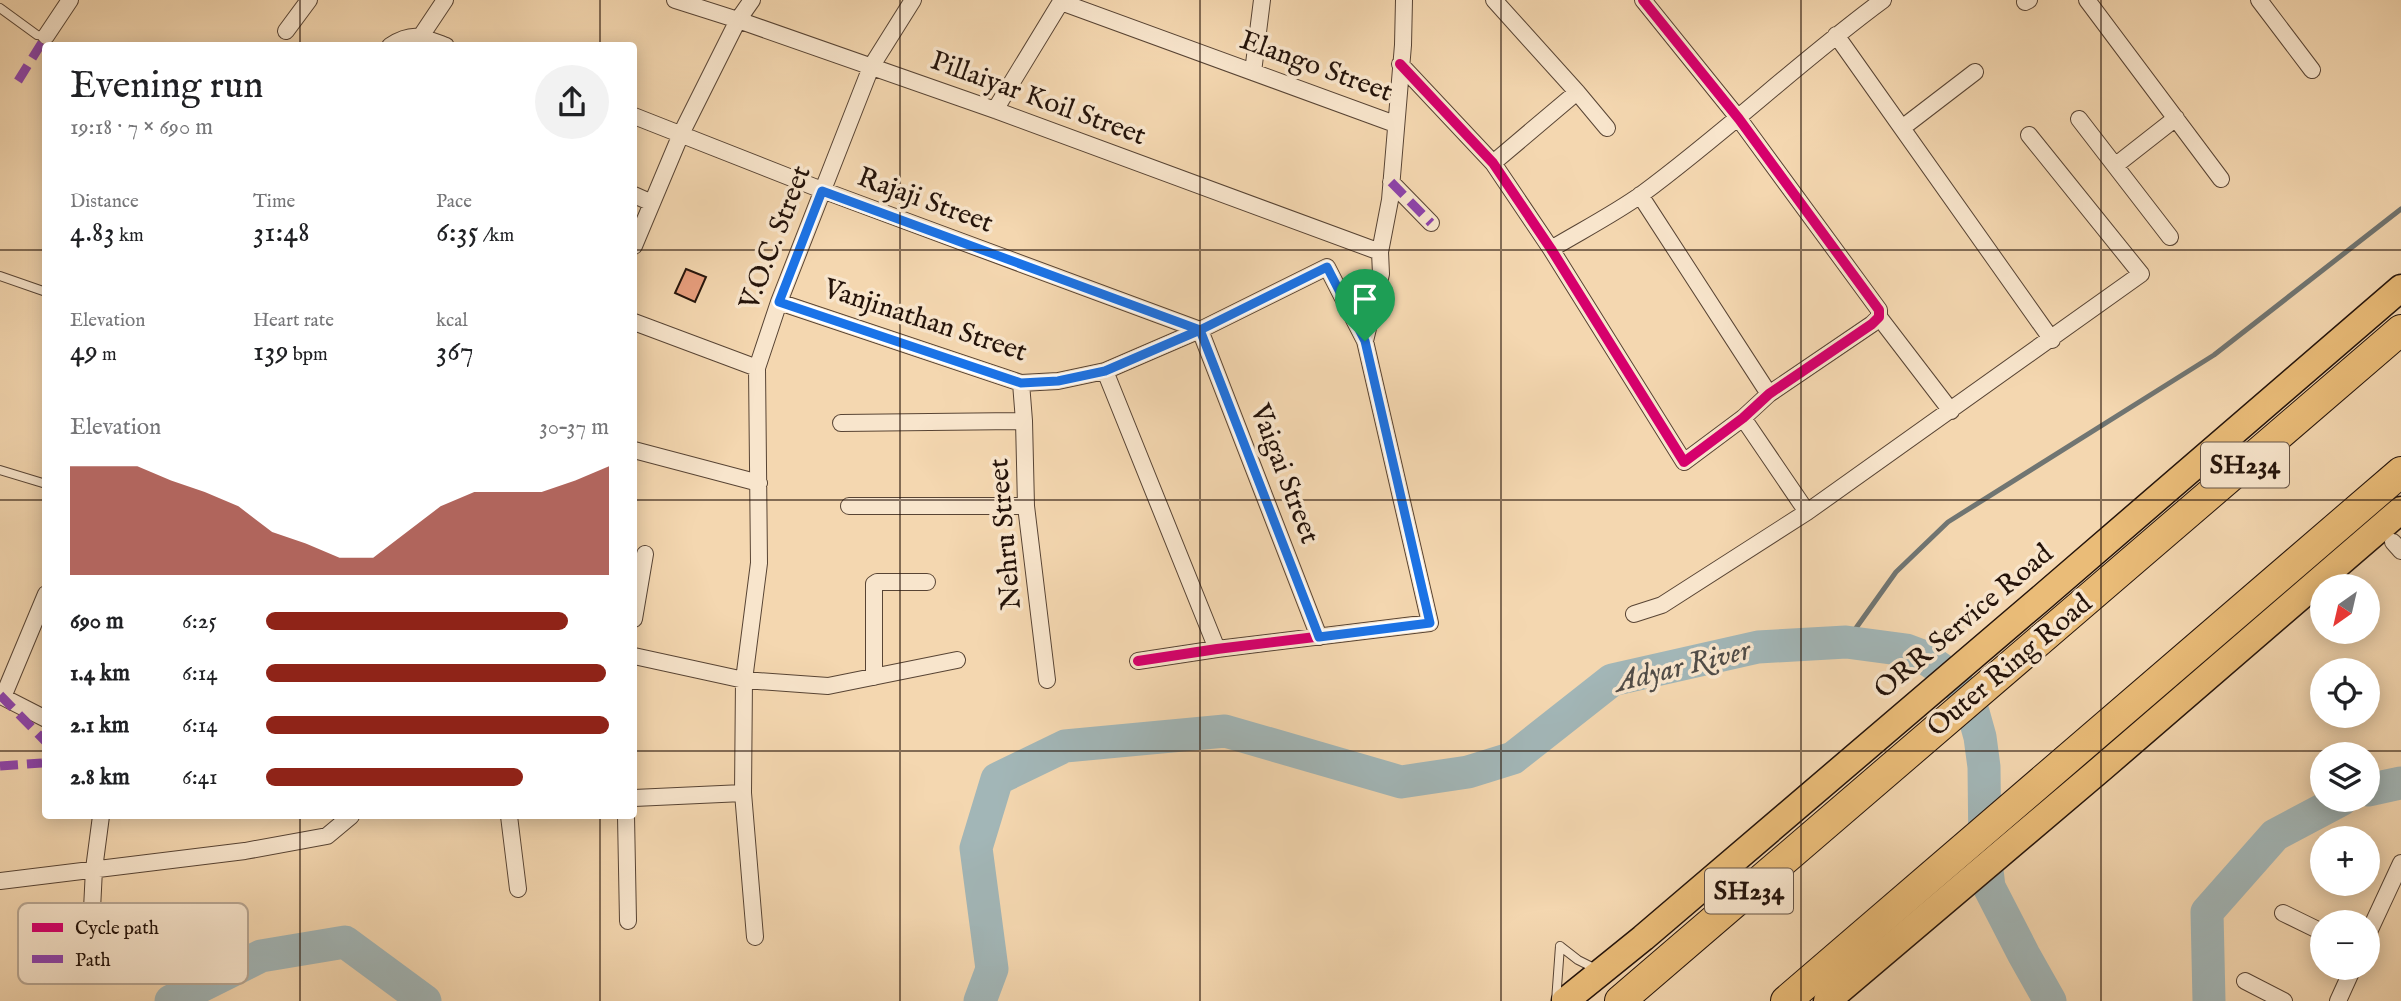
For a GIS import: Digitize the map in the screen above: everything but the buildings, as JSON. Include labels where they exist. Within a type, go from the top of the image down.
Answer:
[{"type":"highway","name":"Outer Ring Road","points":[[1620,1001],[2401,330]]},
{"type":"highway","points":[[1786,1001],[2401,472]]},
{"type":"main road","name":"ORR Service Road","points":[[1571,997],[2401,288]]},
{"type":"main road","points":[[1827,1001],[2401,510]]},
{"type":"street","points":[[46,36],[69,0]]},
{"type":"street","points":[[286,31],[309,0]]},
{"type":"street","points":[[421,36],[445,0]]},
{"type":"street","name":"Pillaiyar Koil Street","points":[[675,0],[995,110],[1380,252]]},
{"type":"street","points":[[637,239],[681,134],[738,20],[752,0]]},
{"type":"street","name":"V.O.C. Street","points":[[755,937],[743,793],[744,680],[758,563],[757,369],[779,302],[871,67],[913,0]]},
{"type":"street","points":[[1254,72],[1262,0]]},
{"type":"street","points":[[1138,661],[1430,623],[1365,341],[1381,274],[1380,252],[1391,182],[1403,44],[1404,0]]},
{"type":"street","points":[[1494,0],[1607,128]]},
{"type":"street","points":[[1643,0],[1739,119],[1879,310],[1879,317],[1951,411]]},
{"type":"street","points":[[1551,249],[1640,195],[1739,119],[1836,35],[1884,0]]},
{"type":"street","points":[[2087,0],[2221,179]]},
{"type":"street","points":[[2259,0],[2312,70]]},
{"type":"street","points":[[995,110],[1061,1]]},
{"type":"street","name":"Elango Street","points":[[1061,1],[1395,124]]},
{"type":"street","points":[[1836,35],[2052,340]]},
{"type":"street","points":[[396,42],[403,37],[421,36],[436,42]]},
{"type":"street","points":[[1400,64],[1493,163],[1551,249],[1684,462],[1743,418],[1769,394],[1879,317]]},
{"type":"street","points":[[1902,128],[1975,72]]},
{"type":"street","points":[[1493,163],[1577,92]]},
{"type":"street","name":"Rajaji Street","points":[[637,117],[822,191],[1200,330]]},
{"type":"street","points":[[2079,118],[2170,237]]},
{"type":"street","points":[[2116,165],[2176,118]]},
{"type":"street","points":[[1634,614],[1662,605],[1807,512],[2052,340],[2141,274],[2029,135]]},
{"type":"street","points":[[1391,182],[1431,223]]},
{"type":"street","points":[[1640,195],[1769,394]]},
{"type":"street","points":[[637,196],[652,203]]},
{"type":"street","name":"Vanjinathan Street","points":[[779,302],[1021,383],[1058,381],[1105,371],[1200,330],[1327,267],[1365,341]]},
{"type":"street","points":[[637,323],[757,369]]},
{"type":"street","name":"Vaigai Street","points":[[1200,330],[1319,637]]},
{"type":"street","points":[[1105,371],[1217,649]]},
{"type":"street","name":"Nehru Street","points":[[1021,383],[1026,506],[1047,680]]},
{"type":"street","points":[[1743,418],[1807,512]]},
{"type":"street","points":[[841,423],[1024,421]]},
{"type":"street","points":[[637,451],[759,483]]},
{"type":"street","points":[[849,506],[1026,506]]},
{"type":"street","points":[[637,601],[645,554]]},
{"type":"street","points":[[874,677],[874,584],[928,582]]},
{"type":"street","points":[[42,604],[3,697],[42,717]]},
{"type":"street","points":[[637,657],[744,680],[828,686],[957,660]]},
{"type":"street","points":[[637,798],[743,793]]},
{"type":"street","points":[[92,903],[101,819]]},
{"type":"street","points":[[0,881],[245,851],[327,836],[347,819]]},
{"type":"street","points":[[509,819],[517,889]]},
{"type":"street","points":[[626,819],[628,921]]},
{"type":"street","points":[[2380,914],[2395,889],[2401,863]]},
{"type":"street","points":[[2283,913],[2310,926]]},
{"type":"street","points":[[2338,1001],[2348,980]]},
{"type":"street","points":[[2245,981],[2284,1001]]},
{"type":"lane","points":[[0,8],[37,35],[46,36]]},
{"type":"lane","points":[[0,276],[42,291]]},
{"type":"lane","points":[[0,470],[42,483]]},
{"type":"lane","points":[[1571,997],[1560,946],[1584,964],[1602,971]]},
{"type":"waterway","points":[[1846,642],[1896,572],[1948,522],[2214,355],[2401,209]]},
{"type":"waterway","name":"Adyar River","points":[[980,1001],[992,969],[976,848],[997,779],[1065,746],[1225,731],[1401,782],[1468,772],[1513,758],[1612,680],[1758,647],[1846,642],[1906,650],[1922,656],[1941,669],[1962,690],[1973,712],[1980,737],[1984,767],[1985,854],[1989,887],[2050,1001]]},
{"type":"waterway","name":"Adyar River","points":[[2380,787],[2401,783]]},
{"type":"waterway","name":"Adyar River","points":[[2209,1001],[2207,912],[2275,835],[2318,812]]},
{"type":"waterway","name":"Adyar River","points":[[248,962],[261,956],[345,942],[425,1001]]},
{"type":"waterway","name":"Adyar River","points":[[171,1001],[205,984]]},
{"type":"marked path","points":[[42,42],[46,36]]},
{"type":"marked path","points":[[18,81],[42,42]]},
{"type":"marked path","points":[[1391,182],[1431,223]]},
{"type":"marked path","points":[[0,695],[42,738]]},
{"type":"marked path","points":[[0,766],[42,763]]},
{"type":"cycle path","points":[[1400,64],[1493,163],[1551,249],[1684,462],[1743,418],[1769,394],[1872,324],[1879,317],[1879,310],[1739,119],[1643,0]]},
{"type":"cycle path","points":[[779,302],[1021,383],[1058,381],[1105,371],[1200,330],[1327,267],[1365,341],[1430,623],[1138,661]]},
{"type":"route","points":[[1365,341],[1327,267],[1200,330],[1105,371],[1058,381],[1021,383],[779,302],[822,191],[1200,330],[1319,637],[1430,623],[1365,341]]}]
